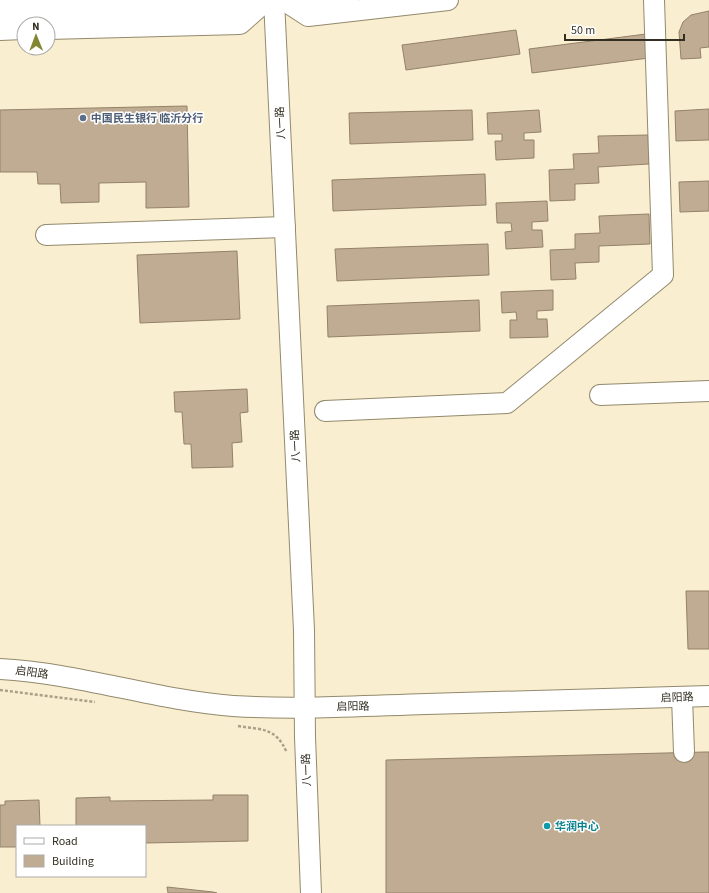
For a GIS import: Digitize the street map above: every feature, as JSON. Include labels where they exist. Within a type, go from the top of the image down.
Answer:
[{"type":"main road","points":[[0,10],[239,5],[254,0]]},
{"type":"main road","points":[[292,0],[307,5],[347,0]]},
{"type":"street","points":[[56,28],[240,24],[267,0]]},
{"type":"street","name":"八一路","points":[[274,0],[304,630],[304,707],[311,893]]},
{"type":"street","points":[[284,0],[308,16],[448,0]]},
{"type":"street","points":[[325,411],[507,403],[663,275],[654,0]]},
{"type":"street","points":[[0,30],[16,29]]},
{"type":"street","points":[[46,235],[285,227]]},
{"type":"street","points":[[600,395],[709,391]]},
{"type":"street","name":"启阳路","points":[[0,669],[22,670],[87,681],[170,698],[233,706],[304,707],[709,696]]},
{"type":"street","points":[[682,697],[684,752]]},
{"type":"path","points":[[0,690],[103,703]]},
{"type":"path","points":[[234,725],[269,731],[282,742],[290,760]]},
{"type":"building","points":[[709,11],[709,47],[700,48],[701,58],[681,59],[679,32],[683,22],[691,15]]},
{"type":"building","points":[[516,30],[520,54],[406,70],[402,45]]},
{"type":"building","points":[[646,34],[649,58],[532,73],[529,49]]},
{"type":"building","points":[[187,106],[189,207],[146,208],[146,182],[99,183],[99,202],[61,203],[60,184],[38,184],[37,172],[0,172],[0,110]]},
{"type":"building","points":[[709,109],[709,140],[676,141],[675,111]]},
{"type":"building","points":[[472,110],[473,140],[350,144],[349,113]]},
{"type":"building","points":[[539,110],[541,132],[524,133],[524,140],[534,140],[534,158],[496,160],[495,141],[502,141],[502,134],[488,134],[487,113]]},
{"type":"building","points":[[648,135],[649,164],[598,167],[599,183],[575,184],[575,200],[550,201],[549,170],[574,169],[573,154],[599,153],[598,136]]},
{"type":"building","points":[[485,174],[486,205],[333,211],[332,180]]},
{"type":"building","points":[[709,181],[709,211],[680,212],[679,182]]},
{"type":"building","points":[[547,201],[548,221],[532,222],[532,230],[542,230],[543,247],[506,249],[505,232],[512,231],[511,223],[497,223],[496,203]]},
{"type":"building","points":[[649,214],[650,244],[599,246],[599,262],[575,263],[576,279],[551,280],[550,250],[575,249],[575,234],[600,233],[599,216]]},
{"type":"building","points":[[488,244],[489,275],[337,281],[335,249]]},
{"type":"building","points":[[237,251],[240,319],[140,323],[137,255]]},
{"type":"building","points":[[553,290],[553,310],[537,311],[537,319],[547,319],[548,337],[510,338],[510,320],[517,320],[516,312],[502,313],[501,292]]},
{"type":"building","points":[[479,300],[480,331],[328,337],[327,306]]},
{"type":"building","points":[[247,389],[248,412],[240,413],[242,442],[232,443],[233,467],[192,468],[191,444],[184,444],[182,412],[175,412],[174,392]]},
{"type":"building","points":[[686,591],[709,591],[709,649],[688,649]]},
{"type":"building","name":"华润中心","points":[[709,752],[709,893],[386,893],[386,760]]},
{"type":"building","points":[[213,795],[248,795],[248,841],[146,843],[146,825],[76,825],[76,798],[110,797],[110,801],[213,800]]},
{"type":"building","points":[[39,800],[40,825],[16,825],[16,847],[0,847],[0,805],[5,805],[5,801]]},
{"type":"building","points":[[167,887],[213,892],[217,893],[168,893]]},
{"type":"place","name":"中国民生银行 临沂分行","points":[[83,118]]},
{"type":"place","name":"华润中心","points":[[547,826]]}]
